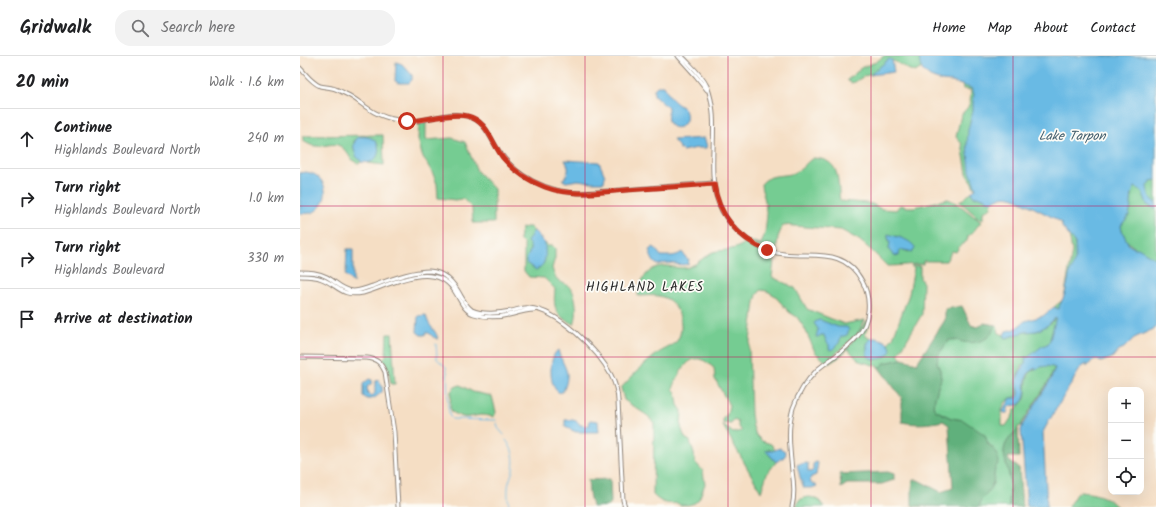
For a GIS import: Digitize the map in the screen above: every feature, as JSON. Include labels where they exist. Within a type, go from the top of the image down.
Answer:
[{"type":"street","points":[[678,56],[708,91]]},
{"type":"street","points":[[682,56],[702,79],[708,91],[712,110],[714,184],[718,202],[725,216],[733,227],[760,247],[779,254],[823,255],[838,259],[849,265],[856,272],[863,281],[867,293],[869,302],[868,314],[860,333],[852,342],[810,378],[803,387],[795,404],[789,436],[794,493],[792,507]]},
{"type":"street","points":[[300,68],[314,83],[344,93],[375,112],[392,119],[415,121],[453,115],[471,117],[477,120],[486,129],[497,148],[509,164],[519,173],[532,181],[555,190],[571,193],[582,193],[714,184]]},
{"type":"street","points":[[300,272],[319,274],[342,288],[356,291],[419,272],[441,274],[450,280],[457,288],[467,306],[475,311],[502,313],[525,308],[540,310],[551,315],[576,333],[599,357],[611,374],[616,388],[618,398],[623,500],[625,507]]},
{"type":"street","points":[[300,276],[318,277],[344,293],[356,294],[408,278],[431,275],[440,278],[449,284],[454,289],[465,309],[476,315],[499,316],[540,310]]},
{"type":"street","points":[[300,357],[367,358],[381,364],[385,372],[396,445],[398,507]]},
{"type":"green space","points":[[884,56],[921,56],[922,68],[915,72],[889,59],[872,74],[864,76],[851,83],[847,80],[860,68],[876,62]]},
{"type":"green space","points":[[948,80],[975,82],[978,188],[975,189],[967,173],[962,144],[956,137],[961,115],[968,107],[970,102],[971,90],[963,89],[962,85]]},
{"type":"green space","points":[[419,121],[426,123],[426,140],[452,138],[465,142],[477,171],[494,189],[494,223],[473,223],[472,208],[463,199],[455,200],[438,198],[437,184],[422,155],[418,139]]},
{"type":"green space","points":[[383,135],[384,165],[368,163],[377,155],[378,149],[377,143],[366,137],[354,141],[356,156],[361,161],[359,164],[338,145],[333,144],[314,146],[303,141],[303,136]]},
{"type":"green space","points":[[813,158],[822,159],[829,162],[833,167],[838,179],[840,201],[866,203],[872,204],[881,209],[896,210],[900,205],[914,207],[948,199],[957,203],[981,222],[968,236],[967,241],[959,247],[956,252],[952,251],[946,261],[923,261],[923,264],[887,266],[859,240],[841,230],[783,225],[778,237],[776,252],[753,242],[761,244],[765,233],[767,215],[761,184],[769,178],[796,172]],"holes":[[[888,235],[900,237],[909,252],[900,250],[899,253],[889,250],[890,246]]]},
{"type":"green space","points":[[1156,180],[1156,259],[1130,244],[1123,234],[1121,226],[1129,215],[1133,188],[1144,182]]},
{"type":"green space","points":[[971,192],[974,197],[978,196],[992,202],[991,207],[983,212],[983,219],[981,220],[959,201],[964,199]]},
{"type":"green space","points":[[1061,223],[1066,223],[1074,243],[1077,257],[1052,340],[1029,359],[1026,357],[1026,366],[1022,366],[1016,380],[1018,391],[1017,395],[1005,403],[1002,410],[1002,426],[1006,426],[1014,411],[1025,399],[1027,378],[1031,371],[1040,366],[1049,365],[1055,367],[1050,379],[1021,426],[1018,427],[1005,446],[1004,455],[1010,483],[1009,507],[979,507],[981,500],[987,494],[993,483],[995,468],[999,462],[995,450],[963,420],[951,418],[935,410],[933,406],[941,379],[940,370],[937,363],[938,355],[949,340],[957,339],[963,342],[991,334],[995,325],[997,325],[999,333],[1004,335],[1006,338],[1025,332],[1037,331],[1052,322],[1059,309],[1054,307],[1064,299],[1072,251],[1069,235],[1064,225]]},
{"type":"green space","points":[[530,227],[534,231],[531,236],[530,251],[526,260],[544,263],[545,243],[548,246],[553,246],[555,248],[555,258],[552,268],[556,278],[560,282],[570,287],[574,295],[576,311],[574,324],[563,318],[557,311],[554,301],[555,289],[544,278],[529,277],[524,271],[524,244],[519,240],[522,228]]},
{"type":"green space","points":[[749,241],[775,254],[772,277],[795,288],[807,309],[844,324],[865,320],[856,336],[826,362],[815,352],[805,329],[797,317],[789,312],[774,295],[767,291],[761,290],[757,295],[755,302],[749,349],[751,414],[756,435],[762,441],[771,444],[775,450],[772,451],[769,449],[766,451],[776,462],[767,474],[761,492],[722,424],[733,433],[742,431],[738,426],[738,422],[734,420],[731,424],[723,423],[723,418],[727,415],[729,405],[715,379],[714,368],[703,360],[692,360],[680,373],[673,389],[676,392],[678,405],[682,411],[681,427],[685,438],[690,441],[695,462],[703,471],[705,484],[699,499],[695,503],[688,505],[680,505],[677,503],[670,504],[653,495],[654,423],[648,416],[624,400],[621,388],[652,358],[675,343],[681,332],[680,318],[675,306],[670,301],[659,296],[638,296],[639,290],[646,274],[655,268],[661,266],[681,268],[689,267],[713,252],[729,250]]},
{"type":"green space","points":[[911,266],[920,266],[920,278],[923,283],[922,314],[898,355],[902,359],[885,363],[879,368],[877,366],[859,361],[848,349],[828,364],[827,363],[849,346],[867,321],[869,321],[865,335],[870,339],[867,344],[867,355],[875,360],[879,359],[890,346],[888,343],[893,338],[909,294],[914,268]]},
{"type":"green space","points":[[962,306],[971,325],[977,327],[984,323],[995,325],[989,336],[979,341],[968,343],[949,340],[938,355],[937,363],[940,370],[941,379],[933,406],[935,410],[951,418],[963,420],[985,435],[988,444],[995,450],[999,462],[995,468],[993,483],[987,494],[981,500],[979,507],[914,506],[912,505],[913,480],[918,480],[941,492],[953,488],[949,425],[943,421],[922,424],[902,422],[902,398],[879,368],[885,363],[902,359],[917,363],[945,320],[945,309]]},
{"type":"green space","points":[[387,334],[392,334],[395,384],[391,384],[388,368],[383,359],[386,356]]},
{"type":"green space","points":[[460,385],[473,392],[492,396],[496,412],[494,417],[481,415],[463,417],[452,412],[450,407],[451,391]]},
{"type":"green space","points":[[1018,429],[1019,457],[1008,457],[1009,461],[1019,468],[1022,507],[1009,507],[1010,479],[1004,450],[1007,441]]},
{"type":"green space","points":[[888,472],[894,474],[894,480],[882,484],[847,484],[841,488],[840,474]]},
{"type":"green space","points":[[610,479],[611,502],[609,506],[592,507],[588,480]]},
{"type":"green space","points":[[1080,492],[1090,493],[1105,498],[1117,507],[1069,507],[1075,495]]},
{"type":"green space","points":[[807,497],[817,499],[824,507],[796,507],[799,500]]},
{"type":"water","name":"Lake Tarpon","points":[[919,56],[1156,56],[1156,180],[1151,181],[1147,186],[1152,200],[1156,203],[1156,209],[1147,205],[1143,194],[1135,187],[1132,193],[1129,215],[1121,226],[1129,245],[1134,248],[1138,248],[1156,259],[1156,328],[1134,338],[1124,348],[1119,350],[1112,358],[1101,362],[1097,360],[1093,361],[1087,367],[1087,364],[1080,369],[1043,432],[1047,507],[1027,507],[1021,430],[1023,424],[1051,379],[1055,368],[1045,366],[1032,370],[1026,378],[1025,397],[1023,401],[1019,405],[1010,406],[1008,408],[1008,413],[1004,413],[1003,411],[1011,398],[1017,398],[1019,394],[1017,380],[1025,365],[1025,356],[1027,358],[1041,347],[1049,343],[1056,317],[1048,325],[1037,331],[1025,332],[1006,338],[1004,335],[1006,331],[1015,329],[1025,321],[1043,316],[1054,307],[1058,309],[1065,294],[1070,272],[1075,260],[1075,243],[1062,227],[1062,223],[1015,198],[1003,197],[992,202],[978,196],[974,197],[971,192],[976,189],[970,171],[967,146],[968,129],[973,111],[974,94],[971,88],[930,77],[923,71],[920,65]]},
{"type":"water","points":[[889,59],[892,60],[894,72],[870,75]]},
{"type":"water","points":[[396,62],[402,64],[412,75],[412,80],[409,83],[399,83],[395,81]]},
{"type":"water","points":[[657,86],[664,86],[673,100],[685,110],[686,120],[681,126],[677,128],[670,125],[668,121],[668,108],[654,95],[654,89]]},
{"type":"water","points":[[359,137],[368,137],[378,144],[379,150],[374,160],[362,163],[356,156],[354,145],[355,141]]},
{"type":"water","points":[[704,138],[707,146],[706,148],[682,151],[673,140]]},
{"type":"water","points":[[565,160],[599,162],[605,176],[604,182],[578,180],[566,182],[563,180],[567,175],[568,170]]},
{"type":"water","points":[[305,172],[315,175],[321,180],[325,187],[325,196],[323,203],[318,209],[310,213],[300,213],[300,173]]},
{"type":"water","points":[[534,231],[545,243],[544,262],[536,270],[526,263],[530,250],[527,242]]},
{"type":"water","points":[[888,234],[910,242],[915,248],[913,252],[900,250],[899,256],[893,255],[889,250],[890,241]]},
{"type":"water","points":[[654,247],[661,256],[675,255],[682,252],[687,259],[689,259],[688,264],[656,264],[651,257],[649,250]]},
{"type":"water","points":[[347,249],[353,249],[353,283],[345,275]]},
{"type":"water","points":[[426,315],[428,322],[436,333],[438,339],[429,333],[421,335],[417,332],[418,316]]},
{"type":"water","points":[[820,320],[838,327],[847,327],[849,330],[847,335],[841,337],[839,343],[832,350],[829,349],[829,345],[824,335],[816,337],[818,329],[814,323]]},
{"type":"water","points":[[873,338],[883,340],[890,345],[891,349],[887,355],[882,358],[872,359],[867,355],[867,344],[870,339]]},
{"type":"water","points":[[558,350],[567,373],[565,387],[561,392],[556,390],[551,375],[553,358]]},
{"type":"water","points":[[369,379],[372,380],[372,383],[367,387],[368,394],[372,396],[375,393],[375,382],[378,379],[382,388],[382,392],[371,399],[363,396],[363,384]]},
{"type":"water","points":[[565,420],[574,420],[580,425],[589,426],[590,420],[598,421],[599,432],[576,432],[565,427]]},
{"type":"water","points":[[780,448],[785,451],[786,454],[776,462],[766,450],[772,451]]},
{"type":"water","points":[[816,462],[818,463],[816,475],[811,477],[810,481],[812,484],[816,484],[817,486],[812,488],[804,488],[797,465],[808,463],[808,471],[811,472],[813,470],[813,464]]},
{"type":"waterway","points":[[436,344],[437,359],[446,367],[447,372],[448,406],[450,417],[452,419],[496,420]]},
{"type":"waterway","points":[[497,423],[498,428],[504,435]]},
{"type":"waterway","points":[[506,440],[512,450],[514,462],[508,488],[509,507]]},
{"type":"district","name":"HIGHLAND LAKES","points":[[645,287]]},
{"type":"route","points":[[407,121],[453,115],[471,117],[477,120],[486,129],[500,154],[519,173],[544,187],[563,192],[586,193],[714,184],[720,206],[731,224],[746,238],[767,250]]}]
